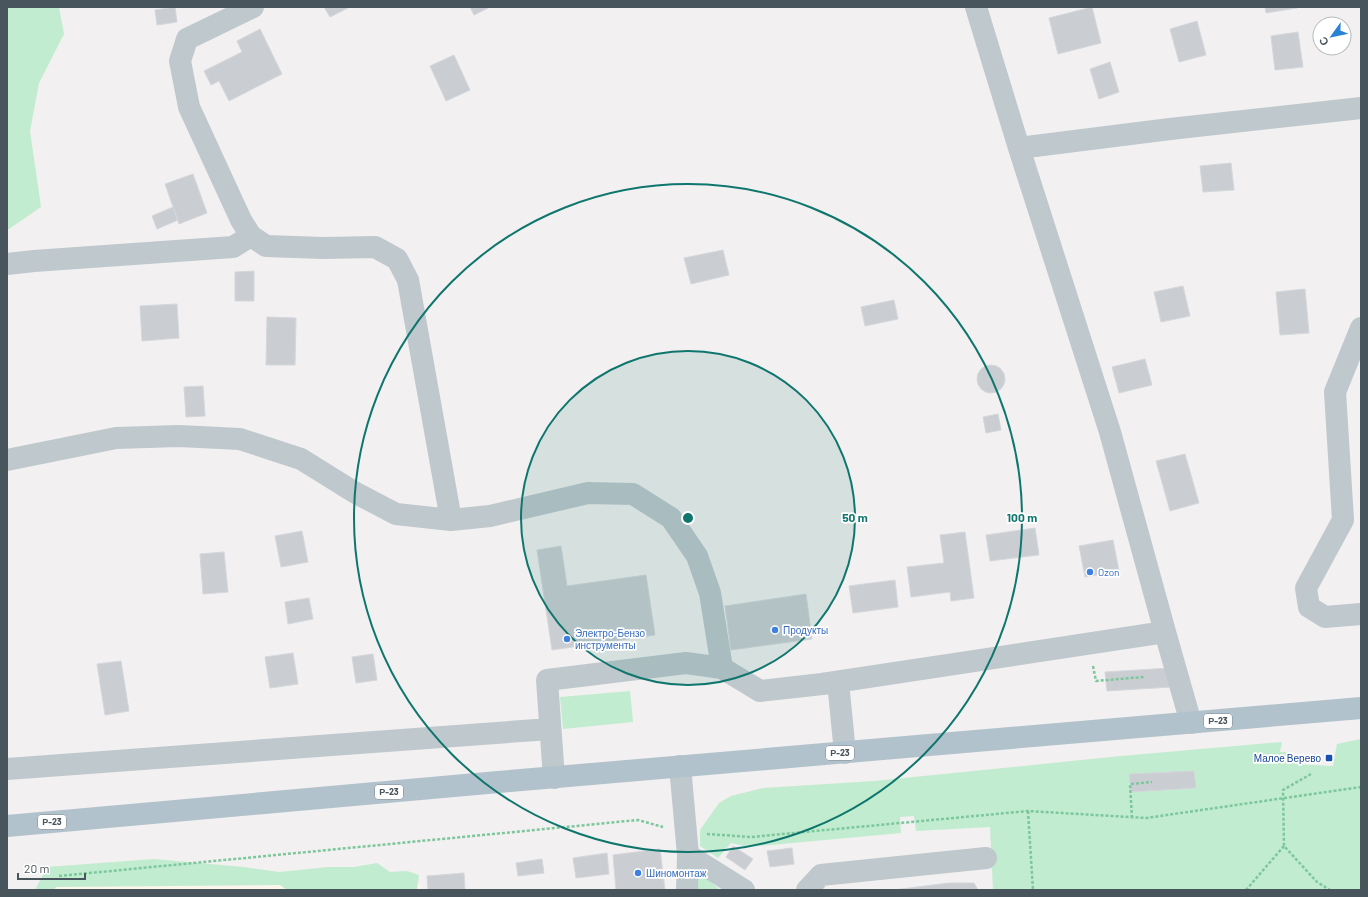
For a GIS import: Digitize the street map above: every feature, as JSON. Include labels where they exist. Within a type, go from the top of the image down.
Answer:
[{"type":"main road","name":"Р-23","points":[[7,826],[680,766],[1191,724],[1361,708]]},
{"type":"street","points":[[253,7],[187,39],[180,61],[189,107],[241,220],[251,236],[266,246],[323,248],[375,247],[397,259],[408,280],[450,520]]},
{"type":"street","points":[[976,7],[1019,148],[1110,432],[1164,632],[1191,724]]},
{"type":"street","points":[[1019,148],[1170,129],[1361,112]]},
{"type":"street","points":[[7,264],[233,247],[251,236]]},
{"type":"street","points":[[1361,328],[1335,392],[1343,520],[1306,588],[1309,607],[1325,617],[1361,614]]},
{"type":"street","points":[[7,460],[116,438],[179,436],[240,439],[301,459],[354,492],[396,514],[450,520],[490,516],[588,493],[634,494],[672,518],[697,556],[710,593],[722,668]]},
{"type":"street","points":[[554,778],[546,680],[686,663],[722,668],[760,691],[838,682],[1164,632]]},
{"type":"street","points":[[838,682],[845,753]]},
{"type":"street","points":[[7,769],[550,729]]},
{"type":"street","points":[[680,766],[688,855],[687,890]]},
{"type":"street","points":[[688,855],[744,890]]},
{"type":"street","points":[[807,890],[821,875],[986,858]]},
{"type":"path","points":[[1106,681],[1144,677]]},
{"type":"path","points":[[1246,890],[1284,846],[1283,790],[1312,774]]},
{"type":"path","points":[[1132,818],[1130,784],[1152,782]]},
{"type":"path","points":[[59,876],[638,820],[686,833],[751,836],[1028,811],[1146,818],[1361,787]]},
{"type":"path","points":[[1028,811],[1033,890]]},
{"type":"path","points":[[1284,846],[1318,882],[1330,890]]},
{"type":"shaded area","points":[[420,884],[421,890],[54,890],[56,887]]},
{"type":"green space","points":[[7,7],[59,7],[64,34],[39,83],[30,131],[41,207],[9,229],[7,229]]},
{"type":"green space","points":[[630,691],[633,722],[563,729],[560,697]]},
{"type":"green space","points":[[1361,739],[1361,890],[993,890],[990,827],[916,831],[914,816],[900,817],[901,833],[748,847],[731,843],[718,858],[700,846],[700,830],[719,803],[731,796],[763,788],[874,781],[1121,756],[1282,742],[1280,752],[1291,752],[1295,764],[1333,766],[1337,744]]},
{"type":"green space","points":[[154,859],[244,867],[279,872],[328,867],[354,867],[377,863],[390,872],[407,871],[419,875],[417,890],[287,890],[280,885],[56,887],[54,890],[35,890],[47,867]]},
{"type":"green space","points":[[696,876],[705,877],[720,890],[696,890]]},
{"type":"building","points":[[175,7],[177,22],[157,25],[155,10]]},
{"type":"building","points":[[324,7],[350,7],[330,17]]},
{"type":"building","points":[[470,7],[490,7],[474,15]]},
{"type":"building","points":[[1092,7],[1101,43],[1058,54],[1049,18]]},
{"type":"building","points":[[1265,7],[1297,7],[1297,8],[1266,13]]},
{"type":"building","points":[[1197,21],[1206,55],[1179,62],[1170,29]]},
{"type":"building","points":[[260,29],[282,74],[229,101],[219,81],[211,85],[204,71],[242,52],[237,41]]},
{"type":"building","points":[[1298,32],[1303,67],[1275,70],[1271,36]]},
{"type":"building","points":[[454,55],[470,90],[446,101],[430,66]]},
{"type":"building","points":[[1110,62],[1119,92],[1099,99],[1090,69]]},
{"type":"building","points":[[1231,163],[1234,190],[1203,192],[1200,166]]},
{"type":"building","points":[[193,174],[207,213],[179,224],[165,184]]},
{"type":"building","points":[[173,207],[178,220],[157,229],[152,216]]},
{"type":"building","points":[[723,250],[729,275],[691,284],[684,258]]},
{"type":"building","points":[[254,271],[254,301],[235,301],[235,272]]},
{"type":"building","points":[[1183,286],[1190,316],[1161,322],[1154,292]]},
{"type":"building","points":[[1305,289],[1309,333],[1280,335],[1276,292]]},
{"type":"building","points":[[894,300],[898,319],[865,326],[861,307]]},
{"type":"building","points":[[177,304],[179,338],[142,341],[140,306]]},
{"type":"building","points":[[267,317],[296,318],[295,365],[266,365]]},
{"type":"building","points":[[1145,359],[1152,385],[1119,393],[1112,367]]},
{"type":"building","points":[[991,365],[1001,369],[1005,379],[1001,389],[991,393],[981,389],[977,379],[981,369]]},
{"type":"building","points":[[203,386],[205,416],[186,417],[184,387]]},
{"type":"building","points":[[998,414],[1001,430],[986,433],[983,417]]},
{"type":"building","points":[[1185,454],[1199,503],[1170,511],[1156,461]]},
{"type":"building","points":[[1035,528],[1039,555],[990,561],[986,535]]},
{"type":"building","points":[[302,531],[308,562],[281,567],[275,536]]},
{"type":"building","points":[[965,532],[974,598],[951,601],[950,592],[911,597],[907,567],[944,563],[940,535]]},
{"type":"building","points":[[1113,540],[1119,571],[1085,577],[1079,546]]},
{"type":"building","points":[[561,546],[567,586],[646,575],[655,635],[552,650],[537,550]]},
{"type":"building","points":[[224,552],[228,592],[203,594],[200,554]]},
{"type":"building","points":[[895,580],[898,607],[853,613],[849,586]]},
{"type":"building","points":[[806,594],[812,639],[731,650],[725,606]]},
{"type":"building","points":[[309,598],[313,619],[288,624],[285,602]]},
{"type":"building","points":[[293,653],[298,684],[270,688],[265,657]]},
{"type":"building","points":[[373,654],[377,680],[356,683],[352,657]]},
{"type":"building","points":[[121,661],[129,711],[105,715],[97,664]]},
{"type":"building","points":[[1170,668],[1171,687],[1107,691],[1105,672]]},
{"type":"building","points":[[1194,771],[1196,788],[1131,792],[1129,774]]},
{"type":"building","points":[[733,846],[753,859],[745,870],[726,857]]},
{"type":"building","points":[[792,848],[794,864],[770,867],[767,851]]},
{"type":"building","points":[[660,849],[665,890],[616,890],[613,855]]},
{"type":"building","points":[[607,853],[609,874],[576,878],[573,858]]},
{"type":"building","points":[[542,859],[544,873],[518,876],[516,863]]},
{"type":"building","points":[[464,873],[465,890],[428,890],[427,876]]},
{"type":"building","points":[[949,883],[974,883],[978,890],[893,890]]},
{"type":"place","name":"Ozon","points":[[1090,572]]},
{"type":"place","name":"Продукты","points":[[775,630]]},
{"type":"place","name":"Электро-Бензо инструменты","points":[[567,639]]},
{"type":"place","name":"Малое Верево","points":[[1329,758]]},
{"type":"place","name":"Шиномонтаж","points":[[638,873]]}]
